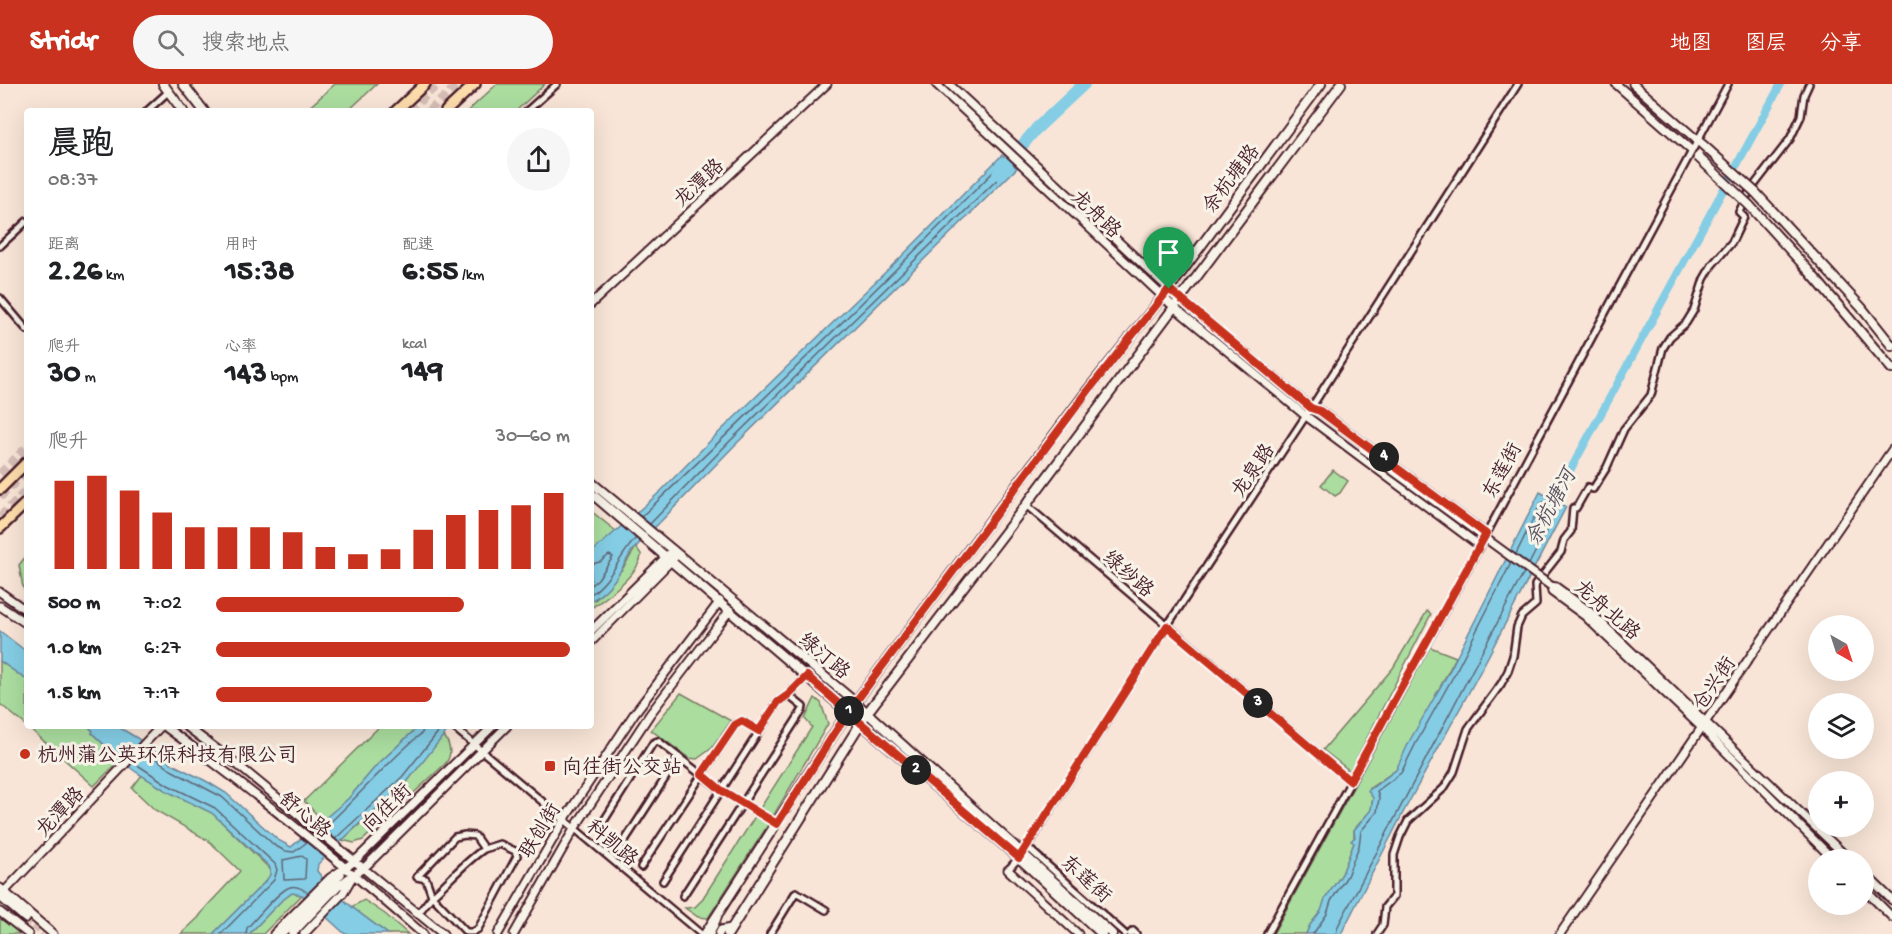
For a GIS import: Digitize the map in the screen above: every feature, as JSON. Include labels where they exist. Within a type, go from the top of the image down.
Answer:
[{"type":"main road","points":[[163,84],[181,108]]},
{"type":"main road","points":[[183,84],[202,108]]},
{"type":"main road","points":[[399,108],[425,84]]},
{"type":"main road","points":[[449,108],[475,84]]},
{"type":"main road","name":"余杭塘路","points":[[703,934],[855,702],[1088,391],[1169,289],[1321,84]]},
{"type":"main road","name":"余杭塘路","points":[[729,931],[867,712],[1026,505],[1341,84]]},
{"type":"main road","points":[[1697,140],[1755,192],[1861,307],[1892,346]]},
{"type":"main road","points":[[1691,150],[1749,205],[1809,271],[1892,369]]},
{"type":"main road","points":[[0,489],[24,465]]},
{"type":"main road","name":"绿汀路","points":[[594,484],[654,534],[720,601],[848,712],[1023,852],[1102,934]]},
{"type":"main road","name":"绿汀路","points":[[594,496],[647,541],[673,555],[867,712],[1112,934]]},
{"type":"main road","points":[[0,528],[24,505]]},
{"type":"street","points":[[530,108],[557,84]]},
{"type":"street","name":"龙潭路","points":[[594,301],[826,84]]},
{"type":"street","name":"龙舟路","points":[[936,84],[1174,307],[1306,416],[1480,546]]},
{"type":"street","name":"龙舟路","points":[[949,84],[1180,299],[1311,408],[1320,411],[1356,436],[1486,534]]},
{"type":"street","name":"龙泉路","points":[[1008,870],[1023,852],[1167,626],[1306,416],[1518,84]]},
{"type":"street","points":[[1616,84],[1691,150]]},
{"type":"street","points":[[1633,84],[1697,140]]},
{"type":"street","name":"东莲街","points":[[1267,934],[1480,546],[1728,84]]},
{"type":"street","points":[[1377,934],[1383,925],[1385,907],[1394,896],[1394,855],[1408,821],[1444,789],[1454,772],[1467,729],[1508,671],[1513,656],[1517,627],[1522,616],[1536,604],[1535,585],[1561,552],[1564,540],[1571,531],[1573,508],[1576,508],[1588,487],[1593,489],[1607,467],[1624,429],[1651,395],[1663,348],[1694,310],[1704,279],[1712,265],[1732,242],[1744,217],[1739,212],[1749,192],[1790,139],[1801,117],[1804,95],[1809,84]]},
{"type":"street","points":[[150,108],[168,92]]},
{"type":"street","points":[[0,246],[24,224]]},
{"type":"street","points":[[0,298],[24,326]]},
{"type":"street","name":"龙舟路","points":[[1356,436],[1363,449],[1551,586]]},
{"type":"street","points":[[1353,450],[1363,449]]},
{"type":"street","name":"仓兴街","points":[[1560,934],[1892,450]]},
{"type":"street","name":"绿纱路","points":[[1026,505],[1350,781]]},
{"type":"street","points":[[594,628],[673,555]]},
{"type":"street","points":[[594,639],[673,555]]},
{"type":"street","name":"龙舟北路","points":[[1551,586],[1556,587],[1589,610],[1704,724],[1823,849]]},
{"type":"street","points":[[0,592],[24,609]]},
{"type":"street","name":"联创街","points":[[498,934],[564,820],[634,714],[720,601]]},
{"type":"street","points":[[0,606],[24,622]]},
{"type":"street","name":"联创街","points":[[514,934],[574,828],[650,714],[730,610]]},
{"type":"street","points":[[663,881],[778,702],[807,676]]},
{"type":"street","points":[[683,896],[802,711],[803,707],[788,695]]},
{"type":"street","points":[[641,867],[735,725],[742,721],[759,731]]},
{"type":"street","name":"龙舟北路","points":[[1704,724],[1838,849]]},
{"type":"street","name":"龙潭路","points":[[2,893],[160,729]]},
{"type":"street","name":"舒心路","points":[[167,729],[230,773],[347,868],[423,934]]},
{"type":"street","name":"舒心路","points":[[190,729],[443,934]]},
{"type":"street","name":"科凯路","points":[[455,729],[703,934]]},
{"type":"street","name":"向往街","points":[[334,882],[490,729]]},
{"type":"street","name":"向往街","points":[[304,934],[343,893],[354,874],[364,868],[504,729]]},
{"type":"street","points":[[600,827],[652,743],[658,741],[721,790],[777,824]]},
{"type":"street","points":[[620,848],[679,756]]},
{"type":"street","points":[[418,914],[432,896],[471,858],[484,849],[500,844],[515,851],[517,856],[478,929],[466,932],[432,896],[426,879],[417,878],[455,837],[475,836],[484,849]]},
{"type":"street","name":"东莲街","points":[[1023,852],[1125,934]]},
{"type":"street","points":[[1008,870],[1078,934]]},
{"type":"street","points":[[282,934],[334,882],[354,874]]},
{"type":"street","points":[[274,934],[308,907],[334,882]]},
{"type":"street","points":[[1874,883],[1892,900]]},
{"type":"street","points":[[770,934],[796,892],[826,910]]},
{"type":"street","points":[[0,912],[25,933],[34,921],[27,920],[2,893]]},
{"type":"street","points":[[1874,899],[1892,917]]},
{"type":"street","points":[[0,903],[53,934]]},
{"type":"street","points":[[292,934],[308,907]]},
{"type":"street","points":[[710,934],[718,913]]},
{"type":"street","points":[[719,934],[721,930],[729,931]]},
{"type":"street","points":[[1130,934],[1133,932],[1136,934]]},
{"type":"green space","points":[[335,84],[377,84],[351,108],[308,108]]},
{"type":"green space","points":[[497,84],[545,84],[519,108],[471,108]]},
{"type":"green space","points":[[1333,470],[1348,481],[1340,493],[1335,496],[1321,485]]},
{"type":"green space","points":[[594,513],[617,532],[594,551]]},
{"type":"green space","points":[[636,547],[641,554],[636,568],[622,584],[594,606],[594,600],[623,568]]},
{"type":"green space","points":[[24,559],[23,588],[19,565]]},
{"type":"green space","points":[[1427,611],[1431,614],[1350,771],[1323,750],[1393,668]]},
{"type":"green space","points":[[1430,647],[1456,657],[1396,770],[1370,788],[1373,797],[1371,810],[1354,830],[1354,843],[1342,874],[1306,934],[1273,934]]},
{"type":"green space","points":[[0,661],[24,678],[24,724],[0,704]]},
{"type":"green space","points":[[681,693],[731,721],[712,748],[697,759],[689,758],[651,730]]},
{"type":"green space","points":[[815,698],[821,703],[828,724],[766,828],[708,918],[698,917],[685,908],[695,907],[701,901],[812,727],[805,719]]},
{"type":"green space","points":[[30,729],[91,729],[92,733],[120,760],[94,786]]},
{"type":"green space","points":[[377,729],[416,729],[376,766],[349,798],[323,821],[304,801]]},
{"type":"green space","points":[[443,734],[450,749],[445,764],[363,840],[354,843],[342,840],[407,782]]},
{"type":"green space","points":[[142,775],[165,790],[212,813],[271,870],[270,876],[263,884],[213,934],[181,934],[240,871],[209,841],[155,810],[132,788]]},
{"type":"green space","points":[[292,893],[302,895],[263,934],[249,934],[280,902]]},
{"type":"green space","points":[[364,900],[408,934],[388,934],[351,907]]},
{"type":"green space","points":[[0,918],[20,934],[0,934]]},
{"type":"water","points":[[1002,155],[1017,168],[734,446],[631,552],[610,586],[594,599],[594,550],[661,491]]},
{"type":"water","points":[[1540,492],[1566,507],[1481,670],[1404,811],[1341,934],[1306,934],[1342,874],[1354,843],[1351,841],[1355,837],[1354,830],[1371,810],[1373,798],[1368,791],[1396,770],[1410,740],[1449,672]]},
{"type":"water","points":[[0,631],[24,650],[24,678],[0,661]]},
{"type":"water","points":[[91,729],[122,729],[174,765],[226,793],[278,840],[291,847],[349,798],[376,766],[416,729],[449,729],[407,782],[318,864],[317,871],[333,890],[350,906],[388,934],[345,934],[302,895],[292,893],[249,934],[213,934],[267,880],[270,873],[269,866],[212,813],[165,790],[136,772],[120,760],[92,733]]},
{"type":"waterway","points":[[998,174],[1036,129],[1084,84]]},
{"type":"waterway","name":"余杭塘河","points":[[1549,509],[1781,84]]},
{"type":"tunnel","points":[[412,108],[438,84]]},
{"type":"tunnel","points":[[432,108],[459,84]]},
{"type":"tunnel","points":[[0,474],[24,450]]},
{"type":"tunnel","points":[[0,497],[24,473]]},
{"type":"tunnel","points":[[0,517],[24,493]]},
{"type":"tunnel","points":[[26,919],[43,934]]},
{"type":"place","name":"杭州蒲公英环保科技有限公司","points":[[25,754]]},
{"type":"place","name":"向往街公交站","points":[[550,766]]},
{"type":"route","points":[[1169,289],[1088,391],[848,712],[807,676],[778,702],[759,731],[742,721],[735,725],[702,774],[721,790],[777,824],[848,712],[1019,858],[1167,626],[1350,781],[1486,534],[1356,436],[1320,411],[1311,408],[1169,289]]}]
